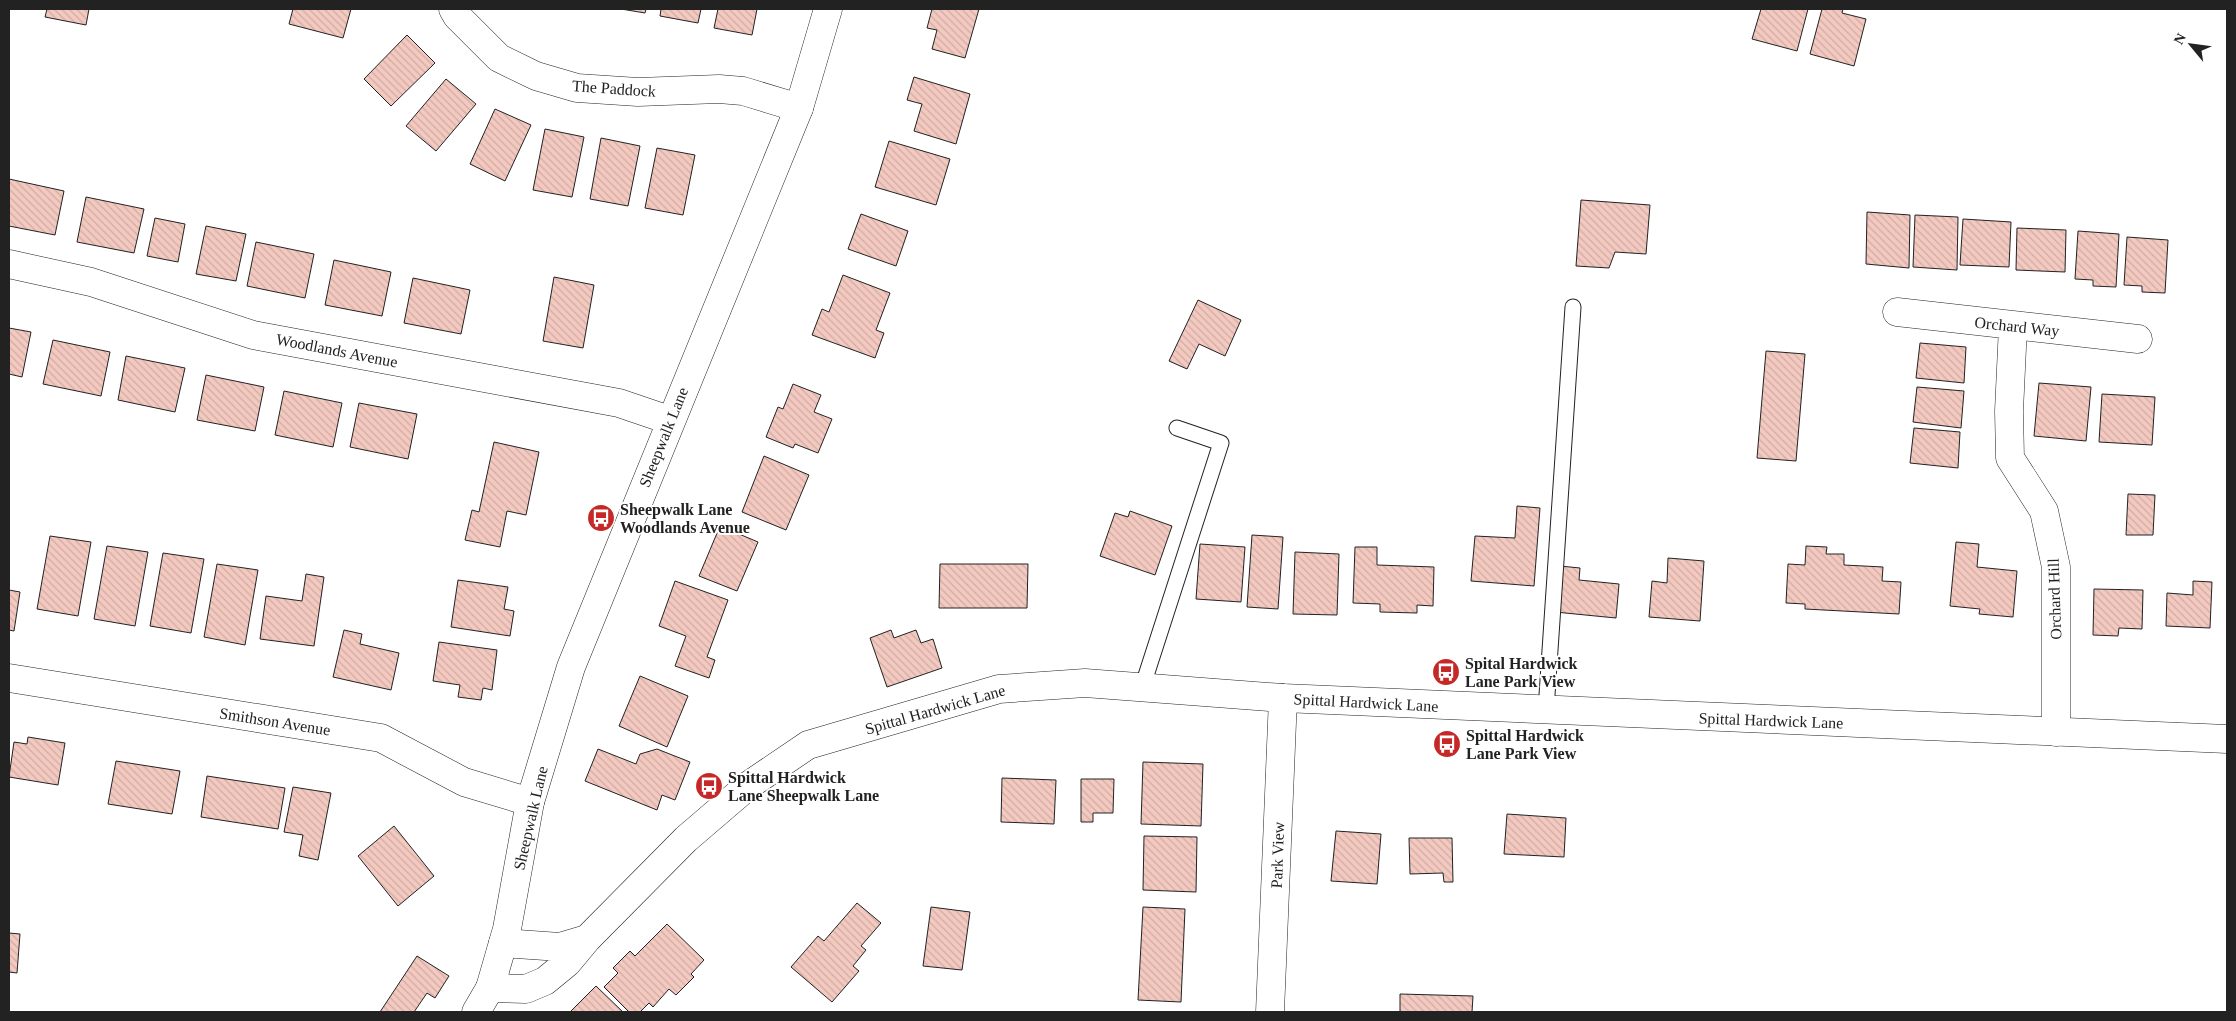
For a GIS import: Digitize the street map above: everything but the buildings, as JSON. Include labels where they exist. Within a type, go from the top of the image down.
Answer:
[{"type":"street","name":"The Paddock","points":[[453,9],[457,16],[499,58],[536,76],[577,88],[638,92],[719,89],[743,91],[799,108]]},
{"type":"street","name":"Sheepwalk Lane","points":[[476,1012],[490,988],[503,943],[530,802],[571,667],[669,420],[799,108],[828,9]]},
{"type":"street","name":"Woodlands Avenue","points":[[9,264],[91,282],[253,335],[620,403],[669,420]]},
{"type":"street","name":"Orchard Way","points":[[1897,312],[2138,339]]},
{"type":"street","name":"Orchard Hill","points":[[2013,326],[2009,411],[2010,458],[2044,511],[2056,567],[2056,732]]},
{"type":"street","name":"Smithson Avenue","points":[[9,678],[382,738],[464,782],[530,802]]},
{"type":"street","name":"Spittal Hardwick Lane","points":[[490,988],[526,989],[545,981],[568,964],[587,939],[686,839],[749,785],[808,745],[999,688],[1085,682],[1283,698],[2227,738]]},
{"type":"street","name":"Park View","points":[[1270,1012],[1283,698]]},
{"type":"street","name":"Spittal Hardwick Lane","points":[[503,943],[560,947],[587,939]]},
{"type":"lane","points":[[1546,710],[1573,307]]},
{"type":"lane","points":[[1142,688],[1221,443],[1177,428]]},
{"type":"place","name":"Sheepwalk Lane Woodlands Avenue","points":[[601,518]]},
{"type":"place","name":"Spital Hardwick Lane Park View","points":[[1446,672]]},
{"type":"place","name":"Spittal Hardwick Lane Park View","points":[[1447,744]]},
{"type":"place","name":"Spittal Hardwick Lane Sheepwalk Lane","points":[[709,786]]}]
